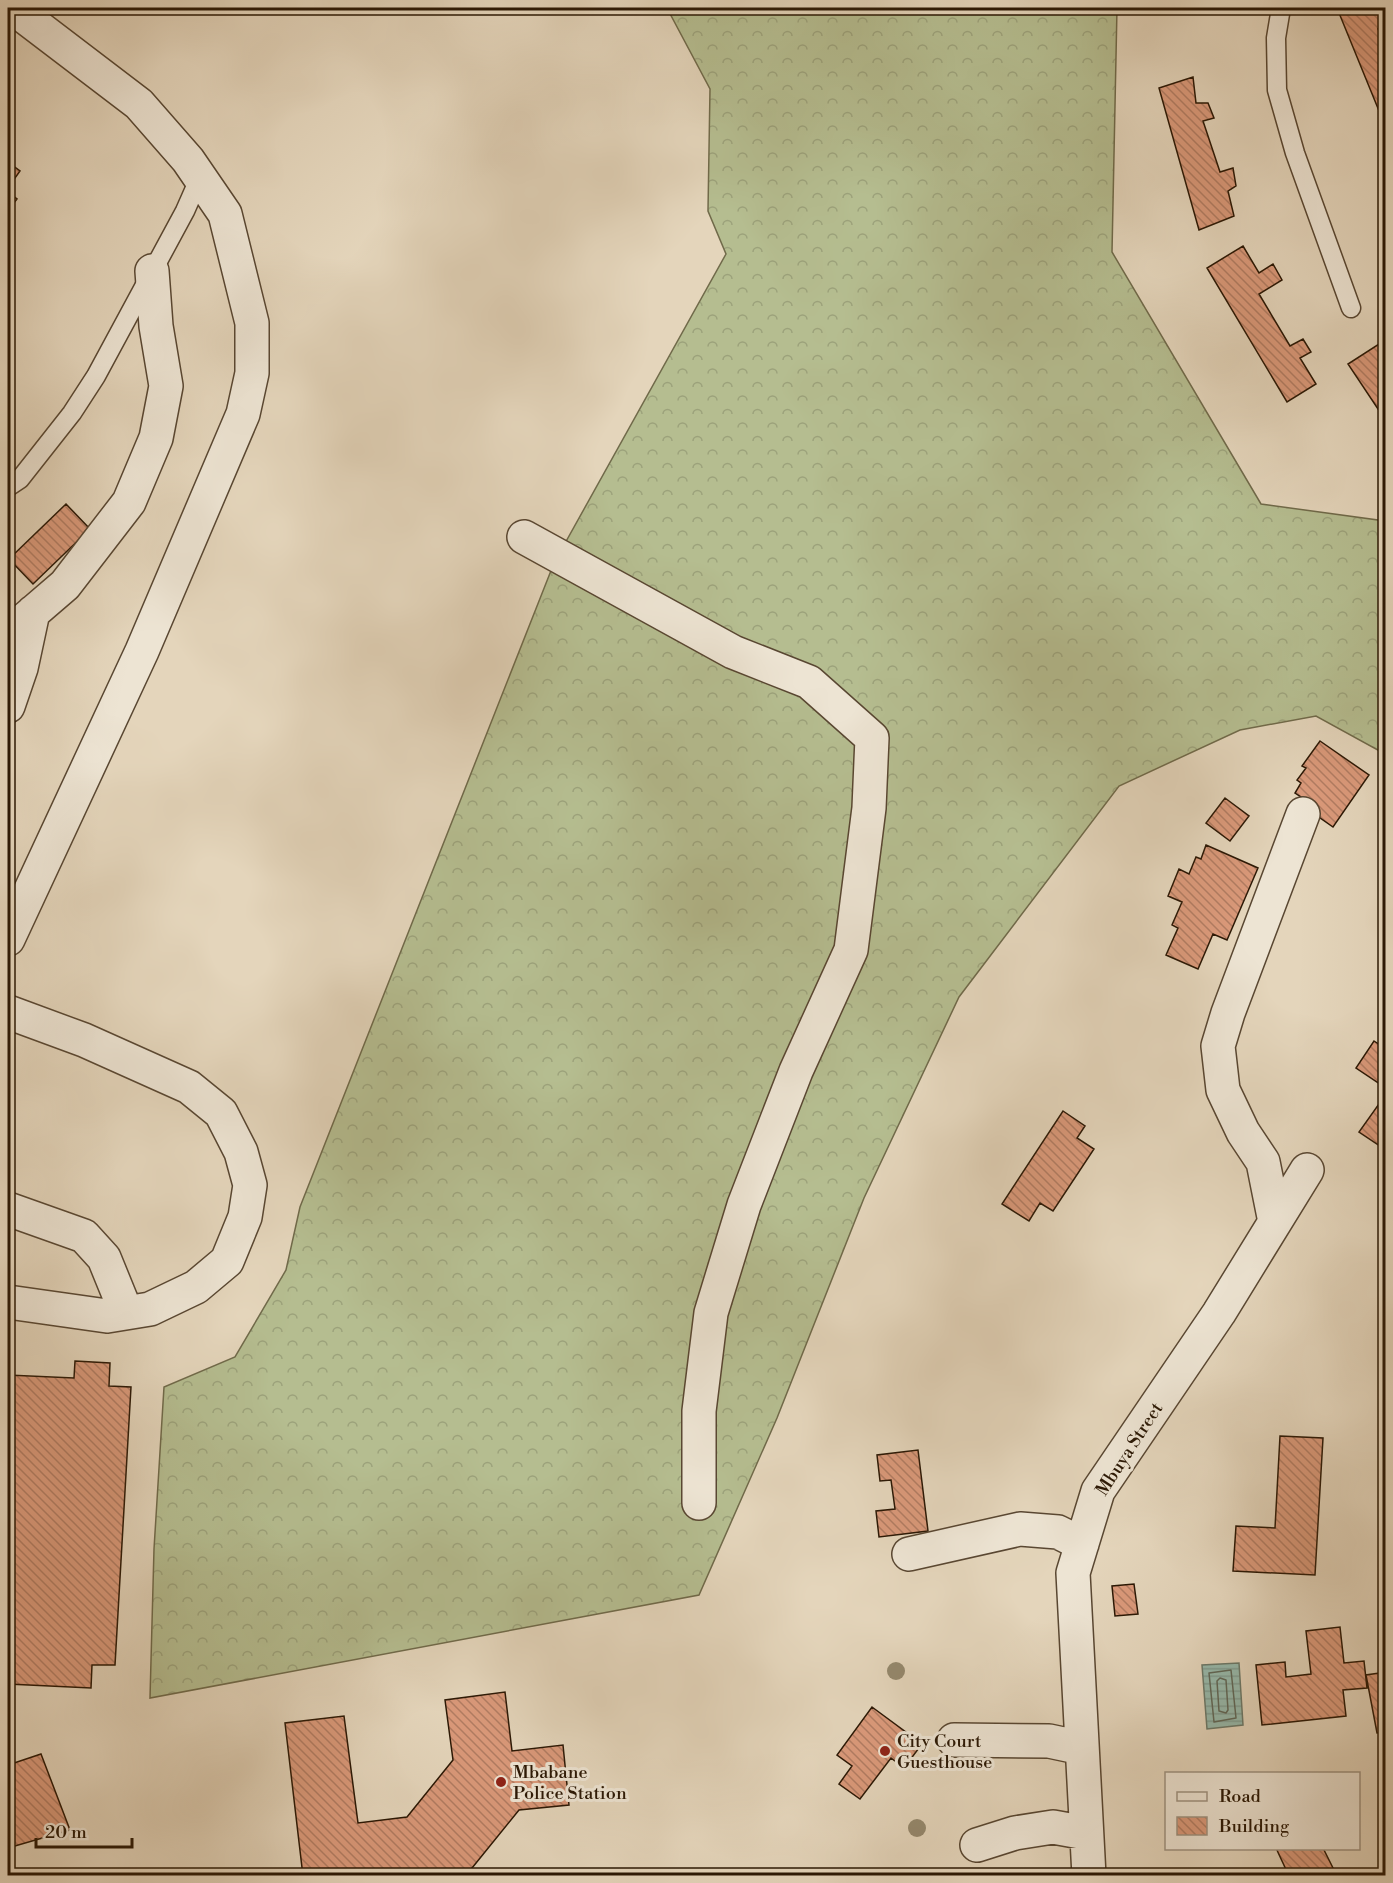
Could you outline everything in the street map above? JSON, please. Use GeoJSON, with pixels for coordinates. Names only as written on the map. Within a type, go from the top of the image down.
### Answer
{"type":"FeatureCollection","features":[{"type":"Feature","properties":{"kind":"street"},"geometry":{"type":"LineString","coordinates":[[8,939],[142,651],[243,414],[252,373],[252,323],[225,214],[200,177],[140,104],[14,8]]}},
{"type":"Feature","properties":{"kind":"street"},"geometry":{"type":"LineString","coordinates":[[8,634],[65,585],[129,502],[156,438],[166,386],[156,326],[152,272]]}},
{"type":"Feature","properties":{"kind":"street"},"geometry":{"type":"LineString","coordinates":[[524,537],[733,652],[809,682],[872,738],[869,808],[851,950],[778,1116],[744,1205],[711,1313],[699,1411],[699,1503]]}},
{"type":"Feature","properties":{"kind":"street"},"geometry":{"type":"LineString","coordinates":[[8,706],[21,668],[33,612]]}},
{"type":"Feature","properties":{"kind":"street"},"geometry":{"type":"LineString","coordinates":[[1275,1222],[1263,1162],[1243,1132],[1223,1090],[1218,1046],[1228,1013],[1303,814]]}},
{"type":"Feature","properties":{"kind":"street"},"geometry":{"type":"LineString","coordinates":[[8,1012],[84,1040],[189,1087],[220,1113],[241,1152],[250,1185],[245,1216],[227,1261],[196,1287],[150,1309],[107,1316],[8,1302]]}},
{"type":"Feature","properties":{"kind":"street","name":"Mbuya Street"},"geometry":{"type":"LineString","coordinates":[[1089,1875],[1073,1573],[1098,1491],[1219,1313],[1306,1170]]}},
{"type":"Feature","properties":{"kind":"street"},"geometry":{"type":"LineString","coordinates":[[8,1209],[84,1236],[104,1258],[126,1312]]}},
{"type":"Feature","properties":{"kind":"street"},"geometry":{"type":"LineString","coordinates":[[909,1554],[1020,1529],[1058,1532],[1083,1544]]}},
{"type":"Feature","properties":{"kind":"street"},"geometry":{"type":"LineString","coordinates":[[954,1740],[1049,1742],[1082,1748]]}},
{"type":"Feature","properties":{"kind":"street"},"geometry":{"type":"LineString","coordinates":[[977,1845],[1015,1833],[1053,1827],[1086,1833]]}},
{"type":"Feature","properties":{"kind":"lane"},"geometry":{"type":"LineString","coordinates":[[1281,8],[1276,38],[1277,90],[1295,153],[1351,308]]}},
{"type":"Feature","properties":{"kind":"lane"},"geometry":{"type":"LineString","coordinates":[[8,488],[20,479],[72,413],[96,376],[185,212],[200,177]]}},
{"type":"Feature","properties":{"kind":"green space"},"geometry":{"type":"Polygon","coordinates":[[[667,8],[1117,8],[1112,252],[1261,504],[1385,521],[1385,754],[1316,716],[1240,730],[1119,786],[959,997],[864,1198],[777,1418],[699,1595],[150,1698],[154,1549],[164,1387],[235,1357],[286,1270],[300,1207],[554,563],[726,254],[708,211],[710,89],[667,8]]]}},
{"type":"Feature","properties":{"kind":"water"},"geometry":{"type":"Polygon","coordinates":[[[1239,1663],[1243,1725],[1207,1729],[1202,1665],[1239,1663]]]}},
{"type":"Feature","properties":{"kind":"building"},"geometry":{"type":"Polygon","coordinates":[[[1337,8],[1385,8],[1386,26],[1378,29],[1386,47],[1386,128],[1337,8]]]}},
{"type":"Feature","properties":{"kind":"building"},"geometry":{"type":"Polygon","coordinates":[[[1193,77],[1196,103],[1208,103],[1214,118],[1203,121],[1220,172],[1233,168],[1236,186],[1228,191],[1234,216],[1199,230],[1159,88],[1193,77]]]}},
{"type":"Feature","properties":{"kind":"building"},"geometry":{"type":"Polygon","coordinates":[[[8,162],[20,171],[8,188],[8,162]]]}},
{"type":"Feature","properties":{"kind":"building"},"geometry":{"type":"Polygon","coordinates":[[[8,192],[17,199],[8,211],[8,192]]]}},
{"type":"Feature","properties":{"kind":"building"},"geometry":{"type":"Polygon","coordinates":[[[1243,246],[1259,273],[1273,264],[1282,280],[1259,294],[1290,346],[1303,339],[1311,352],[1300,358],[1316,384],[1287,402],[1207,268],[1243,246]]]}},
{"type":"Feature","properties":{"kind":"building"},"geometry":{"type":"Polygon","coordinates":[[[1379,344],[1386,354],[1386,421],[1348,364],[1379,344]]]}},
{"type":"Feature","properties":{"kind":"building"},"geometry":{"type":"Polygon","coordinates":[[[66,504],[90,529],[33,584],[9,559],[66,504]]]}},
{"type":"Feature","properties":{"kind":"building"},"geometry":{"type":"Polygon","coordinates":[[[1320,741],[1369,775],[1333,827],[1306,808],[1310,803],[1295,793],[1301,783],[1297,780],[1306,768],[1302,766],[1320,741]]]}},
{"type":"Feature","properties":{"kind":"building"},"geometry":{"type":"Polygon","coordinates":[[[1225,798],[1249,816],[1230,841],[1206,823],[1225,798]]]}},
{"type":"Feature","properties":{"kind":"building"},"geometry":{"type":"Polygon","coordinates":[[[1206,845],[1258,868],[1227,940],[1213,934],[1198,969],[1166,955],[1178,928],[1172,925],[1182,902],[1168,896],[1179,869],[1189,874],[1196,857],[1201,859],[1206,845]]]}},
{"type":"Feature","properties":{"kind":"building"},"geometry":{"type":"Polygon","coordinates":[[[1374,1041],[1386,1049],[1386,1088],[1356,1068],[1374,1041]]]}},
{"type":"Feature","properties":{"kind":"building"},"geometry":{"type":"Polygon","coordinates":[[[1386,1094],[1386,1150],[1359,1132],[1386,1094]]]}},
{"type":"Feature","properties":{"kind":"building"},"geometry":{"type":"Polygon","coordinates":[[[1063,1111],[1085,1126],[1077,1138],[1094,1149],[1053,1211],[1040,1203],[1029,1221],[1002,1204],[1063,1111]]]}},
{"type":"Feature","properties":{"kind":"building"},"geometry":{"type":"Polygon","coordinates":[[[75,1361],[110,1363],[109,1386],[131,1387],[115,1665],[92,1665],[91,1688],[8,1684],[8,1375],[74,1378],[75,1361]]]}},
{"type":"Feature","properties":{"kind":"building"},"geometry":{"type":"Polygon","coordinates":[[[1280,1436],[1323,1438],[1315,1575],[1233,1571],[1236,1526],[1275,1528],[1280,1436]]]}},
{"type":"Feature","properties":{"kind":"building"},"geometry":{"type":"Polygon","coordinates":[[[918,1450],[928,1531],[879,1537],[876,1511],[895,1509],[891,1480],[880,1481],[877,1455],[918,1450]]]}},
{"type":"Feature","properties":{"kind":"building"},"geometry":{"type":"Polygon","coordinates":[[[1134,1584],[1138,1614],[1115,1616],[1112,1586],[1134,1584]]]}},
{"type":"Feature","properties":{"kind":"building"},"geometry":{"type":"Polygon","coordinates":[[[1340,1627],[1344,1663],[1364,1661],[1367,1688],[1343,1690],[1346,1716],[1262,1725],[1256,1665],[1285,1662],[1286,1677],[1311,1674],[1306,1631],[1340,1627]]]}},
{"type":"Feature","properties":{"kind":"building"},"geometry":{"type":"Polygon","coordinates":[[[1386,1672],[1386,1732],[1377,1733],[1366,1675],[1386,1672]]]}},
{"type":"Feature","properties":{"kind":"building","name":"Mbabane Police Station"},"geometry":{"type":"Polygon","coordinates":[[[505,1692],[512,1751],[563,1745],[569,1805],[519,1810],[472,1868],[473,1876],[303,1876],[285,1723],[344,1716],[358,1823],[407,1817],[453,1760],[445,1700],[505,1692]]]}},
{"type":"Feature","properties":{"kind":"building"},"geometry":{"type":"Polygon","coordinates":[[[872,1707],[922,1744],[904,1768],[891,1758],[860,1799],[839,1784],[852,1766],[837,1755],[872,1707]]]}},
{"type":"Feature","properties":{"kind":"building"},"geometry":{"type":"Polygon","coordinates":[[[41,1754],[70,1830],[8,1848],[8,1765],[41,1754]]]}},
{"type":"Feature","properties":{"kind":"building"},"geometry":{"type":"Polygon","coordinates":[[[1277,1850],[1324,1850],[1337,1876],[1289,1876],[1277,1850]]]}},
{"type":"Feature","properties":{"kind":"place","name":"City Court Guesthouse"},"geometry":{"type":"Point","coordinates":[885,1751]}},
{"type":"Feature","properties":{"kind":"place","name":"Mbabane Police Station"},"geometry":{"type":"Point","coordinates":[501,1782]}}]}
